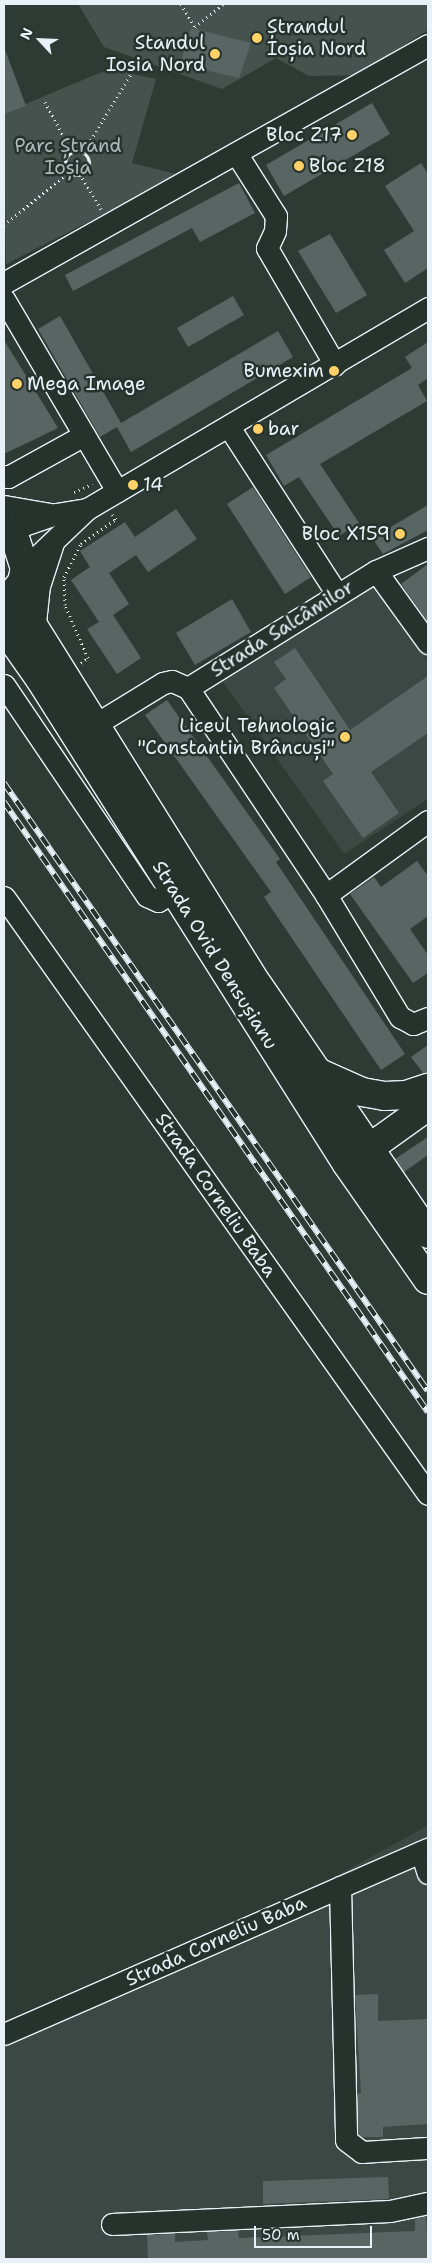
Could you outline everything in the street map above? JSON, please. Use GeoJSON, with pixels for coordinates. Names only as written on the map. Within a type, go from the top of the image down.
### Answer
{"type":"FeatureCollection","features":[{"type":"Feature","properties":{"kind":"main road"},"geometry":{"type":"LineString","coordinates":[[5,522],[20,548],[25,568],[22,582],[9,599]]}},
{"type":"Feature","properties":{"kind":"main road","name":"Strada Ovid Densușianu"},"geometry":{"type":"LineString","coordinates":[[9,599],[35,623],[66,674],[84,728],[122,809],[347,1164],[428,1280]]}},
{"type":"Feature","properties":{"kind":"main road","name":"Strada Ovid Densușianu"},"geometry":{"type":"LineString","coordinates":[[4,628],[40,679],[84,728],[368,1149],[428,1234]]}},
{"type":"Feature","properties":{"kind":"main road"},"geometry":{"type":"LineString","coordinates":[[4,656],[40,679]]}},
{"type":"Feature","properties":{"kind":"main road"},"geometry":{"type":"LineString","coordinates":[[315,1071],[362,1092],[385,1096],[406,1095],[428,1088]]}},
{"type":"Feature","properties":{"kind":"main road"},"geometry":{"type":"LineString","coordinates":[[347,1164],[428,1106]]}},
{"type":"Feature","properties":{"kind":"street"},"geometry":{"type":"LineString","coordinates":[[4,283],[428,45]]}},
{"type":"Feature","properties":{"kind":"street"},"geometry":{"type":"LineString","coordinates":[[236,153],[276,216],[275,231],[267,248],[335,365]]}},
{"type":"Feature","properties":{"kind":"street"},"geometry":{"type":"LineString","coordinates":[[4,300],[84,435],[102,500]]}},
{"type":"Feature","properties":{"kind":"street"},"geometry":{"type":"LineString","coordinates":[[25,568],[56,536],[102,500],[335,365],[428,308]]}},
{"type":"Feature","properties":{"kind":"street"},"geometry":{"type":"LineString","coordinates":[[229,427],[336,594]]}},
{"type":"Feature","properties":{"kind":"street"},"geometry":{"type":"LineString","coordinates":[[4,476],[8,477],[84,435]]}},
{"type":"Feature","properties":{"kind":"street"},"geometry":{"type":"LineString","coordinates":[[5,522],[56,514],[102,500]]}},
{"type":"Feature","properties":{"kind":"street"},"geometry":{"type":"LineString","coordinates":[[35,623],[39,586],[56,536]]}},
{"type":"Feature","properties":{"kind":"street","name":"Strada Salcâmilor"},"geometry":{"type":"LineString","coordinates":[[188,688],[336,594],[376,571],[428,548]]}},
{"type":"Feature","properties":{"kind":"street"},"geometry":{"type":"LineString","coordinates":[[376,571],[428,643]]}},
{"type":"Feature","properties":{"kind":"street"},"geometry":{"type":"LineString","coordinates":[[47,748],[163,682],[172,682],[188,688],[326,895],[400,1017],[413,1024],[428,1018]]}},
{"type":"Feature","properties":{"kind":"street"},"geometry":{"type":"LineString","coordinates":[[4,685],[150,899],[161,900],[174,891]]}},
{"type":"Feature","properties":{"kind":"street"},"geometry":{"type":"LineString","coordinates":[[100,825],[122,809]]}},
{"type":"Feature","properties":{"kind":"street"},"geometry":{"type":"LineString","coordinates":[[326,895],[428,821]]}},
{"type":"Feature","properties":{"kind":"street","name":"Strada Corneliu Baba"},"geometry":{"type":"LineString","coordinates":[[4,897],[428,1494]]}},
{"type":"Feature","properties":{"kind":"street"},"geometry":{"type":"LineString","coordinates":[[425,1850],[428,1873]]}},
{"type":"Feature","properties":{"kind":"street","name":"Strada Corneliu Baba"},"geometry":{"type":"LineString","coordinates":[[4,2034],[425,1850]]}},
{"type":"Feature","properties":{"kind":"street"},"geometry":{"type":"LineString","coordinates":[[340,1887],[346,2140],[362,2152],[428,2148]]}},
{"type":"Feature","properties":{"kind":"street"},"geometry":{"type":"LineString","coordinates":[[112,2224],[390,2211],[428,2203]]}},
{"type":"Feature","properties":{"kind":"path"},"geometry":{"type":"LineString","coordinates":[[181,4],[195,27],[223,4]]}},
{"type":"Feature","properties":{"kind":"path"},"geometry":{"type":"LineString","coordinates":[[83,153],[136,66]]}},
{"type":"Feature","properties":{"kind":"path"},"geometry":{"type":"LineString","coordinates":[[45,102],[72,152]]}},
{"type":"Feature","properties":{"kind":"path"},"geometry":{"type":"LineString","coordinates":[[72,152],[83,153]]}},
{"type":"Feature","properties":{"kind":"path"},"geometry":{"type":"LineString","coordinates":[[69,172],[65,161],[72,152]]}},
{"type":"Feature","properties":{"kind":"path"},"geometry":{"type":"LineString","coordinates":[[80,174],[88,166],[83,153]]}},
{"type":"Feature","properties":{"kind":"path"},"geometry":{"type":"LineString","coordinates":[[4,225],[69,172],[80,174],[109,223]]}},
{"type":"Feature","properties":{"kind":"path"},"geometry":{"type":"LineString","coordinates":[[66,674],[88,658],[65,605],[64,577],[81,544],[116,519],[91,482],[68,495]]}},
{"type":"Feature","properties":{"kind":"shaded area","name":"Liceul Tehnologic \"Constantin Brâncuși\""},"geometry":{"type":"Polygon","coordinates":[[[372,577],[428,661],[428,799],[344,854],[219,676],[372,577]]]}},
{"type":"Feature","properties":{"kind":"shaded area"},"geometry":{"type":"Polygon","coordinates":[[[427,1826],[428,2259],[4,2259],[4,2040],[271,1912],[427,1826]]]}},
{"type":"Feature","properties":{"kind":"green space","name":"Ștrandul Ioșia Nord"},"geometry":{"type":"Polygon","coordinates":[[[78,4],[428,4],[428,30],[356,75],[309,76],[276,58],[222,89],[104,47],[78,4]]]}},
{"type":"Feature","properties":{"kind":"green space","name":"Parc Ștrand Ioșia"},"geometry":{"type":"Polygon","coordinates":[[[109,69],[156,79],[132,163],[180,175],[6,264],[4,113],[109,69]]]}},
{"type":"Feature","properties":{"kind":"building","name":"Standul Iosia Nord"},"geometry":{"type":"Polygon","coordinates":[[[191,28],[251,43],[239,78],[180,64],[191,28]]]}},
{"type":"Feature","properties":{"kind":"building"},"geometry":{"type":"Polygon","coordinates":[[[4,47],[26,106],[4,114],[4,47]]]}},
{"type":"Feature","properties":{"kind":"building"},"geometry":{"type":"Polygon","coordinates":[[[372,103],[390,134],[284,196],[266,165],[372,103]]]}},
{"type":"Feature","properties":{"kind":"building"},"geometry":{"type":"Polygon","coordinates":[[[421,163],[428,174],[428,268],[405,283],[384,250],[414,231],[385,186],[421,163]]]}},
{"type":"Feature","properties":{"kind":"building"},"geometry":{"type":"Polygon","coordinates":[[[239,183],[255,213],[200,242],[192,228],[73,291],[65,275],[239,183]]]}},
{"type":"Feature","properties":{"kind":"building"},"geometry":{"type":"Polygon","coordinates":[[[330,234],[367,295],[336,313],[298,251],[330,234]]]}},
{"type":"Feature","properties":{"kind":"building"},"geometry":{"type":"Polygon","coordinates":[[[233,296],[244,315],[188,347],[177,328],[233,296]]]}},
{"type":"Feature","properties":{"kind":"building"},"geometry":{"type":"Polygon","coordinates":[[[60,316],[121,423],[278,331],[293,357],[131,452],[117,427],[100,437],[38,329],[60,316]]]}},
{"type":"Feature","properties":{"kind":"building","name":"Mega Image"},"geometry":{"type":"Polygon","coordinates":[[[4,340],[58,428],[4,454],[4,340]]]}},
{"type":"Feature","properties":{"kind":"building"},"geometry":{"type":"Polygon","coordinates":[[[428,342],[428,378],[418,385],[427,401],[320,464],[359,523],[339,536],[299,477],[284,486],[266,455],[412,368],[405,357],[428,342]]]}},
{"type":"Feature","properties":{"kind":"building"},"geometry":{"type":"Polygon","coordinates":[[[253,487],[311,577],[285,594],[227,504],[253,487]]]}},
{"type":"Feature","properties":{"kind":"building","name":"Bloc X159"},"geometry":{"type":"Polygon","coordinates":[[[428,505],[428,530],[383,554],[372,538],[428,505]]]}},
{"type":"Feature","properties":{"kind":"building"},"geometry":{"type":"Polygon","coordinates":[[[176,509],[197,539],[148,572],[136,555],[109,573],[129,604],[113,615],[141,658],[117,674],[87,629],[99,622],[71,580],[90,567],[80,551],[125,522],[135,537],[176,509]]]}},
{"type":"Feature","properties":{"kind":"building"},"geometry":{"type":"Polygon","coordinates":[[[428,564],[428,622],[401,584],[428,564]]]}},
{"type":"Feature","properties":{"kind":"building"},"geometry":{"type":"Polygon","coordinates":[[[232,599],[251,632],[195,665],[176,633],[232,599]]]}},
{"type":"Feature","properties":{"kind":"building"},"geometry":{"type":"Polygon","coordinates":[[[295,648],[350,730],[428,676],[428,733],[371,772],[399,813],[363,838],[323,781],[333,774],[274,688],[286,679],[274,662],[295,648]]]}},
{"type":"Feature","properties":{"kind":"building"},"geometry":{"type":"Polygon","coordinates":[[[167,700],[280,859],[276,862],[405,1054],[381,1070],[264,897],[271,892],[145,715],[167,700]]]}},
{"type":"Feature","properties":{"kind":"building"},"geometry":{"type":"Polygon","coordinates":[[[417,861],[428,876],[428,916],[410,929],[428,955],[428,973],[413,983],[350,894],[374,877],[381,887],[417,861]]]}},
{"type":"Feature","properties":{"kind":"building"},"geometry":{"type":"Polygon","coordinates":[[[428,1045],[428,1073],[423,1073],[411,1057],[428,1045]]]}},
{"type":"Feature","properties":{"kind":"building"},"geometry":{"type":"Polygon","coordinates":[[[428,1137],[428,1155],[404,1172],[395,1159],[428,1137]]]}},
{"type":"Feature","properties":{"kind":"building"},"geometry":{"type":"Polygon","coordinates":[[[378,1994],[378,2021],[428,2019],[428,2124],[383,2127],[383,2137],[363,2137],[358,2134],[357,2094],[361,2093],[355,1995],[378,1994]]]}},
{"type":"Feature","properties":{"kind":"building"},"geometry":{"type":"Polygon","coordinates":[[[388,2177],[389,2199],[263,2204],[263,2181],[388,2177]]]}},
{"type":"Feature","properties":{"kind":"building"},"geometry":{"type":"Polygon","coordinates":[[[426,2216],[428,2259],[148,2259],[147,2235],[175,2234],[175,2242],[208,2240],[207,2232],[238,2231],[239,2238],[415,2231],[415,2219],[426,2216]]]}},
{"type":"Feature","properties":{"kind":"railway"},"geometry":{"type":"LineString","coordinates":[[4,783],[428,1391]]}},
{"type":"Feature","properties":{"kind":"railway"},"geometry":{"type":"LineString","coordinates":[[4,802],[428,1412]]}},
{"type":"Feature","properties":{"kind":"place","name":"Ștrandul Ioșia Nord"},"geometry":{"type":"Point","coordinates":[257,38]}},
{"type":"Feature","properties":{"kind":"place","name":"Standul Iosia Nord"},"geometry":{"type":"Point","coordinates":[215,54]}},
{"type":"Feature","properties":{"kind":"place","name":"Bloc Z17"},"geometry":{"type":"Point","coordinates":[352,135]}},
{"type":"Feature","properties":{"kind":"place","name":"Bloc Z18"},"geometry":{"type":"Point","coordinates":[299,166]}},
{"type":"Feature","properties":{"kind":"place","name":"Bumexim"},"geometry":{"type":"Point","coordinates":[334,371]}},
{"type":"Feature","properties":{"kind":"place","name":"Mega Image"},"geometry":{"type":"Point","coordinates":[17,384]}},
{"type":"Feature","properties":{"kind":"place","name":"bar"},"geometry":{"type":"Point","coordinates":[258,429]}},
{"type":"Feature","properties":{"kind":"place","name":"14"},"geometry":{"type":"Point","coordinates":[133,485]}},
{"type":"Feature","properties":{"kind":"place","name":"Bloc X159"},"geometry":{"type":"Point","coordinates":[400,534]}},
{"type":"Feature","properties":{"kind":"place","name":"Liceul Tehnologic \"Constantin Brâncuși\""},"geometry":{"type":"Point","coordinates":[345,737]}}]}
